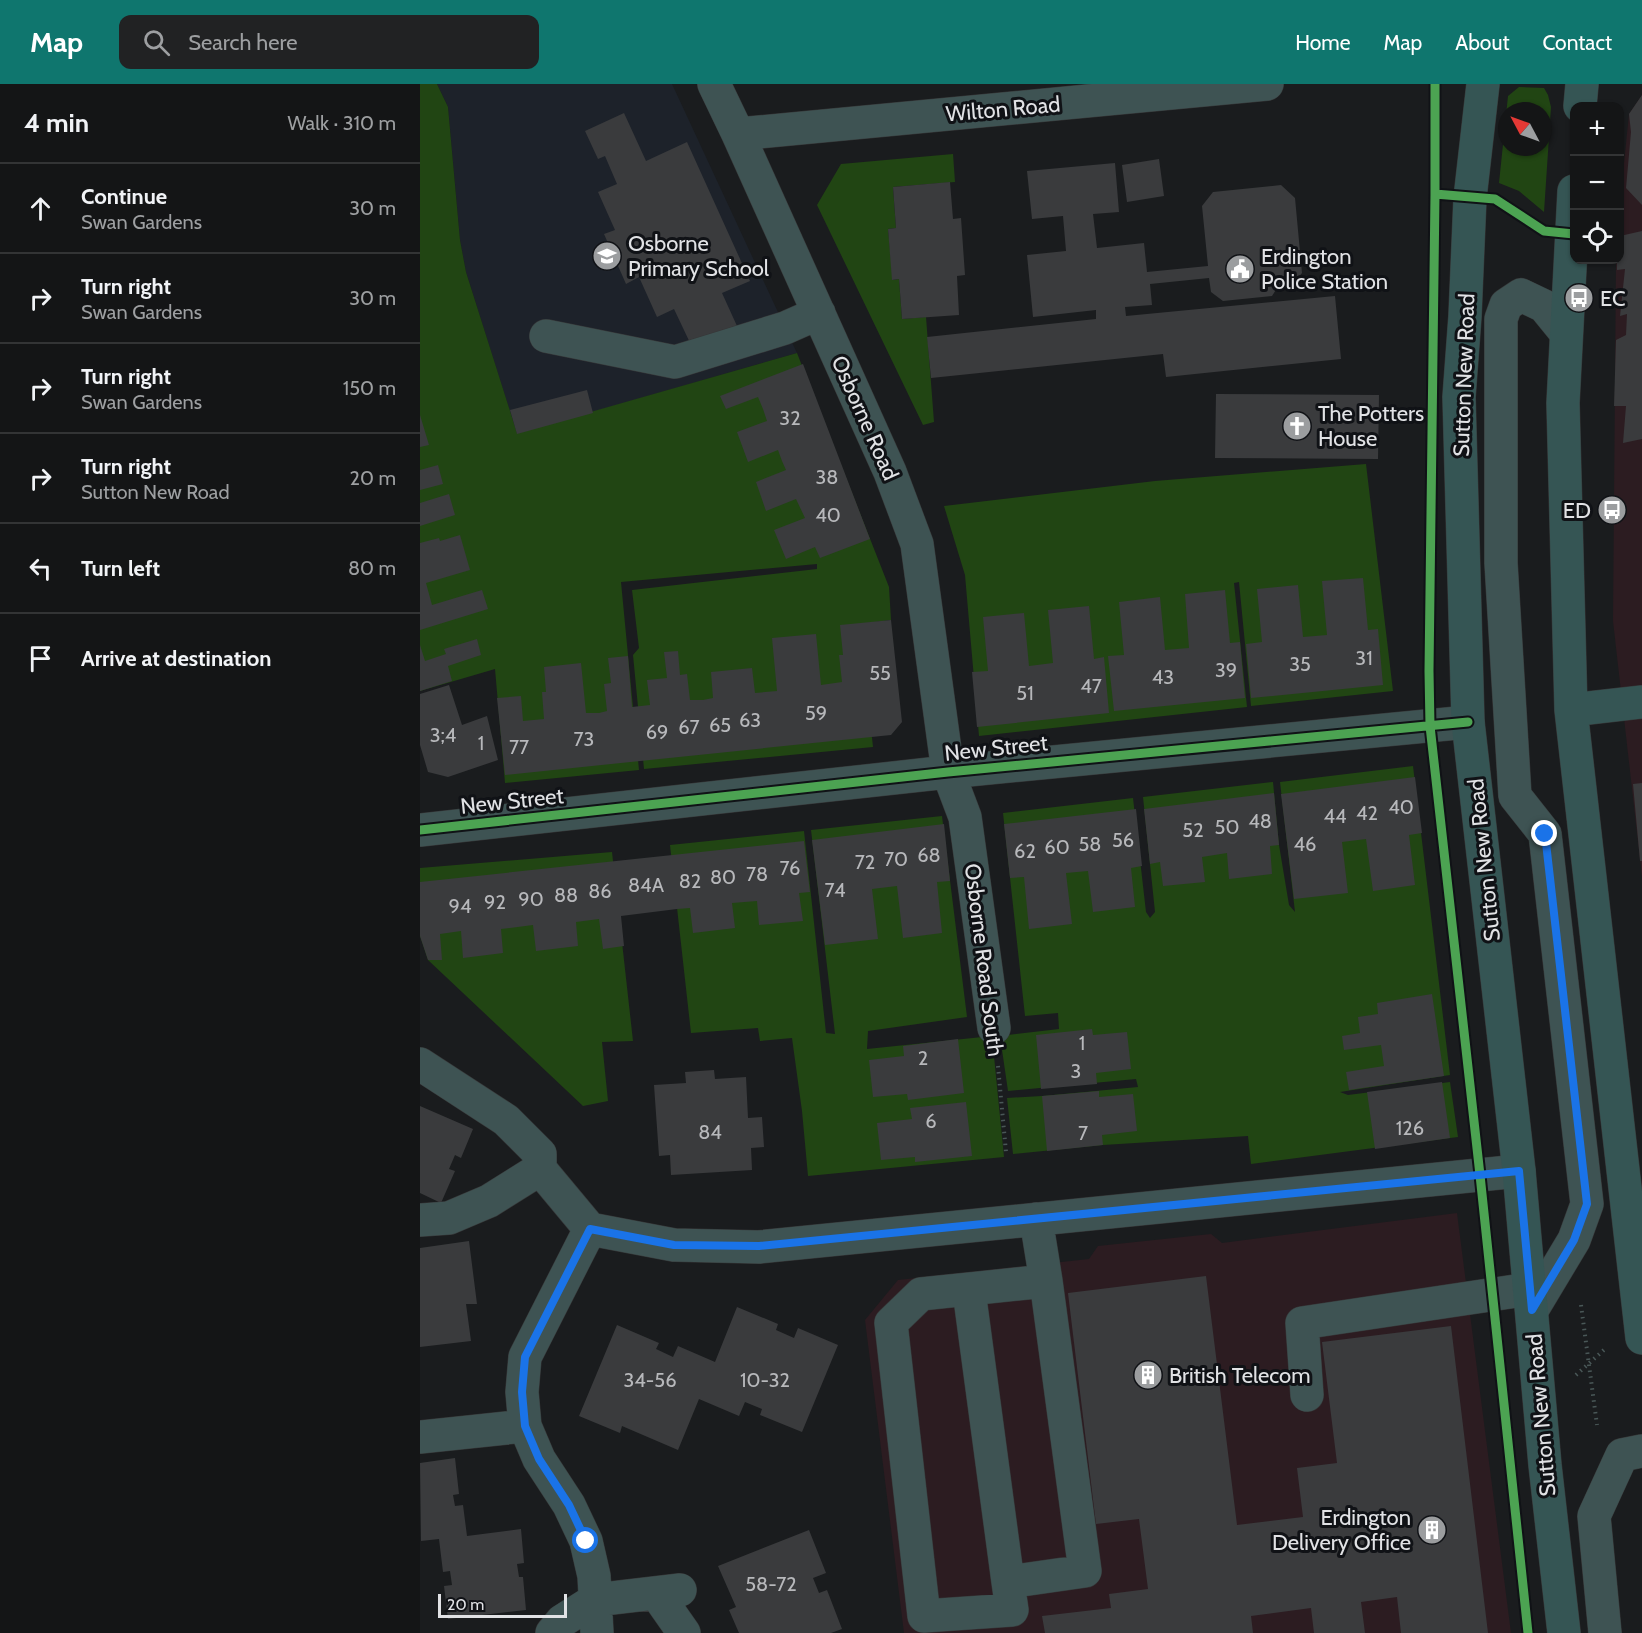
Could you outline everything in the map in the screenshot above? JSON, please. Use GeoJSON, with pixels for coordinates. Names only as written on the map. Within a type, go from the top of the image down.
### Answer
{"type":"FeatureCollection","features":[{"type":"Feature","properties":{"kind":"main road","name":"Sutton New Road"},"geometry":{"type":"LineString","coordinates":[[1483,84],[1470,198],[1459,398],[1468,722],[1519,1171],[1564,1633]]}},
{"type":"Feature","properties":{"kind":"main road"},"geometry":{"type":"LineString","coordinates":[[1580,102],[1582,84]]}},
{"type":"Feature","properties":{"kind":"main road"},"geometry":{"type":"LineString","coordinates":[[1574,210],[1563,403],[1571,710],[1642,1337]]}},
{"type":"Feature","properties":{"kind":"main road"},"geometry":{"type":"LineString","coordinates":[[1571,710],[1642,702]]}},
{"type":"Feature","properties":{"kind":"street","name":"Osborne Road"},"geometry":{"type":"LineString","coordinates":[[714,84],[890,472],[917,544],[948,772]]}},
{"type":"Feature","properties":{"kind":"street","name":"Wilton Road"},"geometry":{"type":"LineString","coordinates":[[738,134],[1267,84]]}},
{"type":"Feature","properties":{"kind":"street"},"geometry":{"type":"LineString","coordinates":[[1307,1395],[1302,1323],[1530,1300],[1574,1240],[1587,1204],[1545,834],[1515,796],[1501,563],[1501,319],[1506,304],[1521,295],[1544,306],[1566,333]]}},
{"type":"Feature","properties":{"kind":"street"},"geometry":{"type":"LineString","coordinates":[[546,336],[675,362],[785,328],[819,313]]}},
{"type":"Feature","properties":{"kind":"street","name":"New Street"},"geometry":{"type":"LineString","coordinates":[[420,830],[948,772],[1468,722]]}},
{"type":"Feature","properties":{"kind":"street","name":"Osborne Road South"},"geometry":{"type":"LineString","coordinates":[[948,772],[965,817],[994,1028]]}},
{"type":"Feature","properties":{"kind":"street"},"geometry":{"type":"LineString","coordinates":[[420,1064],[506,1120],[540,1154],[540,1169],[590,1229],[674,1245],[759,1246],[1519,1171]]}},
{"type":"Feature","properties":{"kind":"street"},"geometry":{"type":"LineString","coordinates":[[420,1220],[449,1218],[489,1201],[540,1169]]}},
{"type":"Feature","properties":{"kind":"street"},"geometry":{"type":"LineString","coordinates":[[1008,1582],[1085,1571],[1036,1219]]}},
{"type":"Feature","properties":{"kind":"street"},"geometry":{"type":"LineString","coordinates":[[590,1229],[525,1357],[522,1392],[525,1426],[539,1459],[569,1505],[586,1541],[594,1576],[597,1633]]}},
{"type":"Feature","properties":{"kind":"street"},"geometry":{"type":"LineString","coordinates":[[969,1291],[1012,1610],[924,1616],[891,1323],[921,1294],[969,1291],[1046,1281]]}},
{"type":"Feature","properties":{"kind":"street"},"geometry":{"type":"LineString","coordinates":[[420,1437],[525,1426]]}},
{"type":"Feature","properties":{"kind":"street"},"geometry":{"type":"LineString","coordinates":[[1605,1633],[1594,1516],[1622,1455],[1642,1451]]}},
{"type":"Feature","properties":{"kind":"street"},"geometry":{"type":"LineString","coordinates":[[552,1633],[562,1621],[595,1600],[668,1591],[684,1633]]}},
{"type":"Feature","properties":{"kind":"path"},"geometry":{"type":"LineString","coordinates":[[1574,1240],[1588,1365],[1606,1488]]}},
{"type":"Feature","properties":{"kind":"path"},"geometry":{"type":"LineString","coordinates":[[1538,1384],[1567,1381],[1608,1346],[1642,1337]]}},
{"type":"Feature","properties":{"kind":"shaded area","name":"Osborne Primary School"},"geometry":{"type":"Polygon","coordinates":[[[437,84],[672,84],[797,353],[517,434],[466,272],[460,240],[448,107],[437,84]]]}},
{"type":"Feature","properties":{"kind":"shaded area"},"geometry":{"type":"Polygon","coordinates":[[[1642,95],[1642,877],[1613,621],[1616,264],[1624,264],[1624,163],[1629,114],[1642,95]]]}},
{"type":"Feature","properties":{"kind":"shaded area"},"geometry":{"type":"Polygon","coordinates":[[[1457,1213],[1511,1633],[904,1633],[865,1320],[898,1280],[1089,1259],[1098,1246],[1211,1234],[1222,1243],[1457,1213]]]}},
{"type":"Feature","properties":{"kind":"green space"},"geometry":{"type":"Polygon","coordinates":[[[420,84],[437,84],[448,107],[460,240],[466,272],[517,433],[797,353],[889,587],[891,620],[860,624],[873,747],[644,769],[633,655],[639,648],[632,590],[817,569],[817,564],[621,582],[639,770],[505,783],[495,669],[420,691],[420,84]]]}},
{"type":"Feature","properties":{"kind":"green space"},"geometry":{"type":"Polygon","coordinates":[[[1519,87],[1544,88],[1550,102],[1507,102],[1508,96],[1519,87]]]}},
{"type":"Feature","properties":{"kind":"green space"},"geometry":{"type":"Polygon","coordinates":[[[953,154],[955,182],[893,187],[896,228],[888,229],[893,280],[899,279],[902,319],[926,317],[934,422],[923,425],[817,205],[841,164],[953,154]]]}},
{"type":"Feature","properties":{"kind":"green space"},"geometry":{"type":"Polygon","coordinates":[[[1502,156],[1548,156],[1544,212],[1519,191],[1499,183],[1502,156]]]}},
{"type":"Feature","properties":{"kind":"green space"},"geometry":{"type":"Polygon","coordinates":[[[1366,464],[1393,691],[1251,706],[1239,582],[1234,583],[1247,707],[979,736],[965,575],[944,506],[1155,481],[1366,464]]]}},
{"type":"Feature","properties":{"kind":"green space"},"geometry":{"type":"Polygon","coordinates":[[[1413,766],[1450,1075],[1340,1092],[1348,1095],[1450,1082],[1458,1137],[1251,1164],[1248,1136],[1103,1145],[1013,1154],[1007,1098],[1138,1087],[1136,1079],[1008,1091],[1000,1036],[1059,1029],[1058,1013],[1025,1016],[1003,813],[1133,798],[1146,912],[1150,918],[1155,912],[1143,797],[1273,782],[1279,845],[1289,905],[1295,912],[1280,782],[1413,766]]]}},
{"type":"Feature","properties":{"kind":"green space"},"geometry":{"type":"Polygon","coordinates":[[[942,816],[967,1017],[868,1031],[867,1049],[992,1036],[1004,1157],[808,1176],[792,1038],[760,1041],[758,1028],[691,1033],[670,845],[804,831],[826,1033],[835,1034],[811,830],[942,816]]]}},
{"type":"Feature","properties":{"kind":"green space"},"geometry":{"type":"Polygon","coordinates":[[[612,852],[633,1041],[602,1042],[608,1101],[583,1106],[428,960],[420,936],[420,868],[612,852]]]}},
{"type":"Feature","properties":{"kind":"building"},"geometry":{"type":"Polygon","coordinates":[[[1642,95],[1642,205],[1626,188],[1631,132],[1629,114],[1642,95]]]}},
{"type":"Feature","properties":{"kind":"building"},"geometry":{"type":"Polygon","coordinates":[[[624,113],[646,161],[687,142],[750,281],[722,293],[737,326],[692,347],[674,309],[657,317],[639,277],[626,284],[604,234],[615,230],[598,192],[617,184],[605,156],[598,159],[585,131],[624,113]]]}},
{"type":"Feature","properties":{"kind":"building"},"geometry":{"type":"Polygon","coordinates":[[[1159,159],[1164,196],[1127,202],[1122,165],[1159,159]]]}},
{"type":"Feature","properties":{"kind":"building","name":"Erdington Police Station"},"geometry":{"type":"Polygon","coordinates":[[[1115,163],[1119,212],[1093,214],[1097,248],[1144,243],[1147,272],[1208,266],[1202,206],[1213,192],[1281,185],[1295,198],[1302,273],[1293,284],[1279,285],[1272,296],[1223,301],[1211,292],[1209,278],[1150,284],[1152,305],[1125,307],[1126,316],[1335,296],[1341,359],[1166,377],[1163,354],[931,378],[927,337],[1096,319],[1096,310],[1033,317],[1027,255],[1066,251],[1063,216],[1032,219],[1027,171],[1115,163]]]}},
{"type":"Feature","properties":{"kind":"building"},"geometry":{"type":"Polygon","coordinates":[[[950,182],[953,219],[961,218],[965,275],[957,276],[959,315],[902,319],[899,279],[892,280],[888,229],[896,228],[893,187],[950,182]]]}},
{"type":"Feature","properties":{"kind":"building"},"geometry":{"type":"Polygon","coordinates":[[[1642,231],[1642,439],[1623,443],[1626,406],[1614,406],[1616,340],[1626,335],[1627,314],[1620,316],[1625,269],[1617,270],[1617,264],[1624,264],[1624,235],[1642,231]]]}},
{"type":"Feature","properties":{"kind":"building"},"geometry":{"type":"Polygon","coordinates":[[[803,364],[870,539],[820,558],[815,547],[786,559],[774,530],[805,518],[796,499],[766,511],[756,482],[786,470],[778,450],[748,462],[737,432],[767,421],[763,409],[758,397],[726,409],[720,396],[803,364]]]}},
{"type":"Feature","properties":{"kind":"building"},"geometry":{"type":"Polygon","coordinates":[[[587,390],[593,413],[517,434],[510,410],[587,390]]]}},
{"type":"Feature","properties":{"kind":"building","name":"The Potters House"},"geometry":{"type":"Polygon","coordinates":[[[1216,394],[1379,395],[1378,459],[1215,458],[1216,394]]]}},
{"type":"Feature","properties":{"kind":"building"},"geometry":{"type":"Polygon","coordinates":[[[420,415],[429,445],[420,447],[420,415]]]}},
{"type":"Feature","properties":{"kind":"building"},"geometry":{"type":"Polygon","coordinates":[[[438,465],[443,484],[420,490],[420,470],[438,465]]]}},
{"type":"Feature","properties":{"kind":"building"},"geometry":{"type":"Polygon","coordinates":[[[449,494],[455,515],[420,526],[420,503],[449,494]]]}},
{"type":"Feature","properties":{"kind":"building"},"geometry":{"type":"Polygon","coordinates":[[[460,535],[470,570],[426,583],[432,605],[482,590],[488,609],[420,630],[420,543],[439,538],[440,541],[460,535]]]}},
{"type":"Feature","properties":{"kind":"building"},"geometry":{"type":"Polygon","coordinates":[[[1363,578],[1368,630],[1378,629],[1383,685],[1251,698],[1246,644],[1262,642],[1257,589],[1298,585],[1303,637],[1327,635],[1322,581],[1363,578]]]}},
{"type":"Feature","properties":{"kind":"building"},"geometry":{"type":"Polygon","coordinates":[[[1225,590],[1230,643],[1240,642],[1245,698],[1114,711],[1108,656],[1124,655],[1119,602],[1160,597],[1165,650],[1189,648],[1185,594],[1225,590]]]}},
{"type":"Feature","properties":{"kind":"building"},"geometry":{"type":"Polygon","coordinates":[[[1089,606],[1094,659],[1104,657],[1109,713],[977,727],[972,672],[988,671],[983,617],[1024,613],[1029,666],[1053,663],[1048,610],[1089,606]]]}},
{"type":"Feature","properties":{"kind":"building"},"geometry":{"type":"Polygon","coordinates":[[[891,620],[902,722],[891,735],[505,775],[497,698],[521,696],[523,721],[544,719],[542,692],[546,692],[544,667],[581,663],[586,713],[607,711],[604,684],[611,683],[608,658],[628,656],[632,707],[650,705],[647,680],[667,678],[664,652],[678,651],[680,675],[687,674],[690,700],[713,698],[711,672],[752,668],[755,693],[777,691],[772,638],[816,634],[821,685],[842,682],[839,655],[843,655],[840,625],[891,620]]]}},
{"type":"Feature","properties":{"kind":"building"},"geometry":{"type":"Polygon","coordinates":[[[477,639],[481,655],[448,666],[452,681],[420,691],[420,645],[425,661],[446,654],[444,649],[477,639]]]}},
{"type":"Feature","properties":{"kind":"building"},"geometry":{"type":"Polygon","coordinates":[[[449,685],[462,725],[487,716],[498,760],[448,777],[428,772],[420,745],[420,694],[449,685]]]}},
{"type":"Feature","properties":{"kind":"building"},"geometry":{"type":"Polygon","coordinates":[[[1415,777],[1422,833],[1409,835],[1415,885],[1373,891],[1366,839],[1342,842],[1348,893],[1294,899],[1281,794],[1415,777]]]}},
{"type":"Feature","properties":{"kind":"building"},"geometry":{"type":"Polygon","coordinates":[[[1642,783],[1642,861],[1640,861],[1633,784],[1642,783]]]}},
{"type":"Feature","properties":{"kind":"building"},"geometry":{"type":"Polygon","coordinates":[[[1274,793],[1279,845],[1270,846],[1272,874],[1229,879],[1227,853],[1202,857],[1205,882],[1163,886],[1160,862],[1150,864],[1144,809],[1274,793]]]}},
{"type":"Feature","properties":{"kind":"building"},"geometry":{"type":"Polygon","coordinates":[[[1136,809],[1142,866],[1131,868],[1135,907],[1093,912],[1088,871],[1066,873],[1072,924],[1029,929],[1024,877],[1010,878],[1004,824],[1136,809]]]}},
{"type":"Feature","properties":{"kind":"building"},"geometry":{"type":"Polygon","coordinates":[[[944,824],[950,881],[937,882],[942,933],[903,938],[897,886],[872,889],[878,939],[825,945],[812,840],[944,824]]]}},
{"type":"Feature","properties":{"kind":"building"},"geometry":{"type":"Polygon","coordinates":[[[804,841],[810,892],[799,893],[803,921],[759,925],[757,901],[732,903],[735,928],[693,933],[690,908],[677,909],[621,916],[624,946],[603,949],[599,919],[576,922],[578,946],[536,951],[533,925],[501,929],[503,953],[463,958],[461,931],[440,934],[442,960],[428,960],[420,936],[420,882],[804,841]]]}},
{"type":"Feature","properties":{"kind":"building"},"geometry":{"type":"Polygon","coordinates":[[[1432,994],[1444,1076],[1349,1090],[1346,1072],[1384,1066],[1381,1045],[1344,1050],[1342,1036],[1360,1033],[1358,1017],[1378,1014],[1377,1003],[1432,994]]]}},
{"type":"Feature","properties":{"kind":"building"},"geometry":{"type":"Polygon","coordinates":[[[1092,1029],[1093,1035],[1127,1032],[1131,1069],[1096,1073],[1097,1084],[1041,1089],[1036,1035],[1092,1029]]]}},
{"type":"Feature","properties":{"kind":"building"},"geometry":{"type":"Polygon","coordinates":[[[958,1039],[964,1093],[908,1100],[907,1094],[873,1097],[869,1060],[904,1056],[903,1046],[958,1039]]]}},
{"type":"Feature","properties":{"kind":"building"},"geometry":{"type":"Polygon","coordinates":[[[714,1070],[715,1079],[746,1077],[748,1118],[762,1117],[764,1147],[751,1148],[752,1170],[671,1175],[670,1155],[659,1156],[654,1085],[686,1083],[685,1072],[714,1070]]]}},
{"type":"Feature","properties":{"kind":"building"},"geometry":{"type":"Polygon","coordinates":[[[1442,1082],[1450,1138],[1375,1149],[1367,1092],[1442,1082]]]}},
{"type":"Feature","properties":{"kind":"building"},"geometry":{"type":"Polygon","coordinates":[[[1099,1091],[1099,1097],[1133,1094],[1137,1131],[1102,1135],[1103,1145],[1047,1151],[1042,1096],[1099,1091]]]}},
{"type":"Feature","properties":{"kind":"building"},"geometry":{"type":"Polygon","coordinates":[[[966,1102],[972,1156],[915,1162],[915,1157],[881,1160],[877,1123],[912,1119],[910,1108],[966,1102]]]}},
{"type":"Feature","properties":{"kind":"building"},"geometry":{"type":"Polygon","coordinates":[[[420,1106],[473,1129],[461,1158],[455,1155],[449,1169],[455,1171],[441,1203],[420,1193],[420,1106]]]}},
{"type":"Feature","properties":{"kind":"building"},"geometry":{"type":"Polygon","coordinates":[[[469,1241],[477,1304],[466,1304],[471,1341],[420,1347],[420,1248],[469,1241]]]}},
{"type":"Feature","properties":{"kind":"building","name":"British Telecom"},"geometry":{"type":"Polygon","coordinates":[[[1206,1276],[1237,1525],[1303,1517],[1297,1468],[1337,1463],[1322,1342],[1451,1326],[1488,1633],[1401,1633],[1397,1597],[1361,1602],[1365,1633],[1314,1633],[1311,1608],[1251,1616],[1253,1633],[1045,1633],[1042,1616],[1111,1608],[1109,1594],[1148,1589],[1139,1519],[1096,1524],[1068,1293],[1206,1276]]]}},
{"type":"Feature","properties":{"kind":"building"},"geometry":{"type":"Polygon","coordinates":[[[737,1307],[778,1324],[776,1330],[794,1338],[798,1328],[838,1345],[802,1432],[760,1415],[762,1409],[745,1402],[739,1416],[699,1399],[678,1450],[622,1426],[620,1433],[579,1416],[617,1325],[659,1343],[656,1349],[673,1357],[678,1346],[715,1362],[737,1307]]]}},
{"type":"Feature","properties":{"kind":"building"},"geometry":{"type":"Polygon","coordinates":[[[455,1458],[459,1494],[453,1495],[455,1506],[463,1505],[467,1536],[521,1529],[524,1563],[517,1564],[519,1577],[523,1577],[526,1610],[448,1619],[444,1586],[452,1585],[450,1571],[443,1572],[439,1539],[421,1541],[420,1463],[455,1458]]]}},
{"type":"Feature","properties":{"kind":"building"},"geometry":{"type":"Polygon","coordinates":[[[809,1530],[826,1573],[813,1578],[819,1593],[827,1590],[842,1629],[831,1633],[739,1633],[729,1610],[736,1607],[718,1566],[809,1530]]]}},
{"type":"Feature","properties":{"kind":"cycle path"},"geometry":{"type":"LineString","coordinates":[[1435,84],[1435,194],[1495,199],[1544,231],[1570,234]]}},
{"type":"Feature","properties":{"kind":"cycle path"},"geometry":{"type":"LineString","coordinates":[[1435,194],[1430,726],[1528,1633]]}},
{"type":"Feature","properties":{"kind":"cycle path"},"geometry":{"type":"LineString","coordinates":[[420,830],[948,772],[1468,722]]}},
{"type":"Feature","properties":{"kind":"place","name":"Osborne Primary School"},"geometry":{"type":"Point","coordinates":[607,256]}},
{"type":"Feature","properties":{"kind":"place","name":"Erdington Police Station"},"geometry":{"type":"Point","coordinates":[1240,269]}},
{"type":"Feature","properties":{"kind":"place","name":"EC"},"geometry":{"type":"Point","coordinates":[1579,298]}},
{"type":"Feature","properties":{"kind":"place","name":"The Potters House"},"geometry":{"type":"Point","coordinates":[1297,426]}},
{"type":"Feature","properties":{"kind":"place","name":"ED"},"geometry":{"type":"Point","coordinates":[1612,510]}},
{"type":"Feature","properties":{"kind":"place","name":"British Telecom"},"geometry":{"type":"Point","coordinates":[1148,1375]}},
{"type":"Feature","properties":{"kind":"place","name":"Erdington Delivery Office"},"geometry":{"type":"Point","coordinates":[1432,1530]}},
{"type":"Feature","properties":{"kind":"route"},"geometry":{"type":"LineString","coordinates":[[586,1541],[569,1505],[539,1459],[525,1426],[522,1392],[525,1357],[590,1229],[674,1245],[759,1246],[1519,1171],[1532,1310],[1574,1240],[1587,1204],[1545,834]]}}]}
